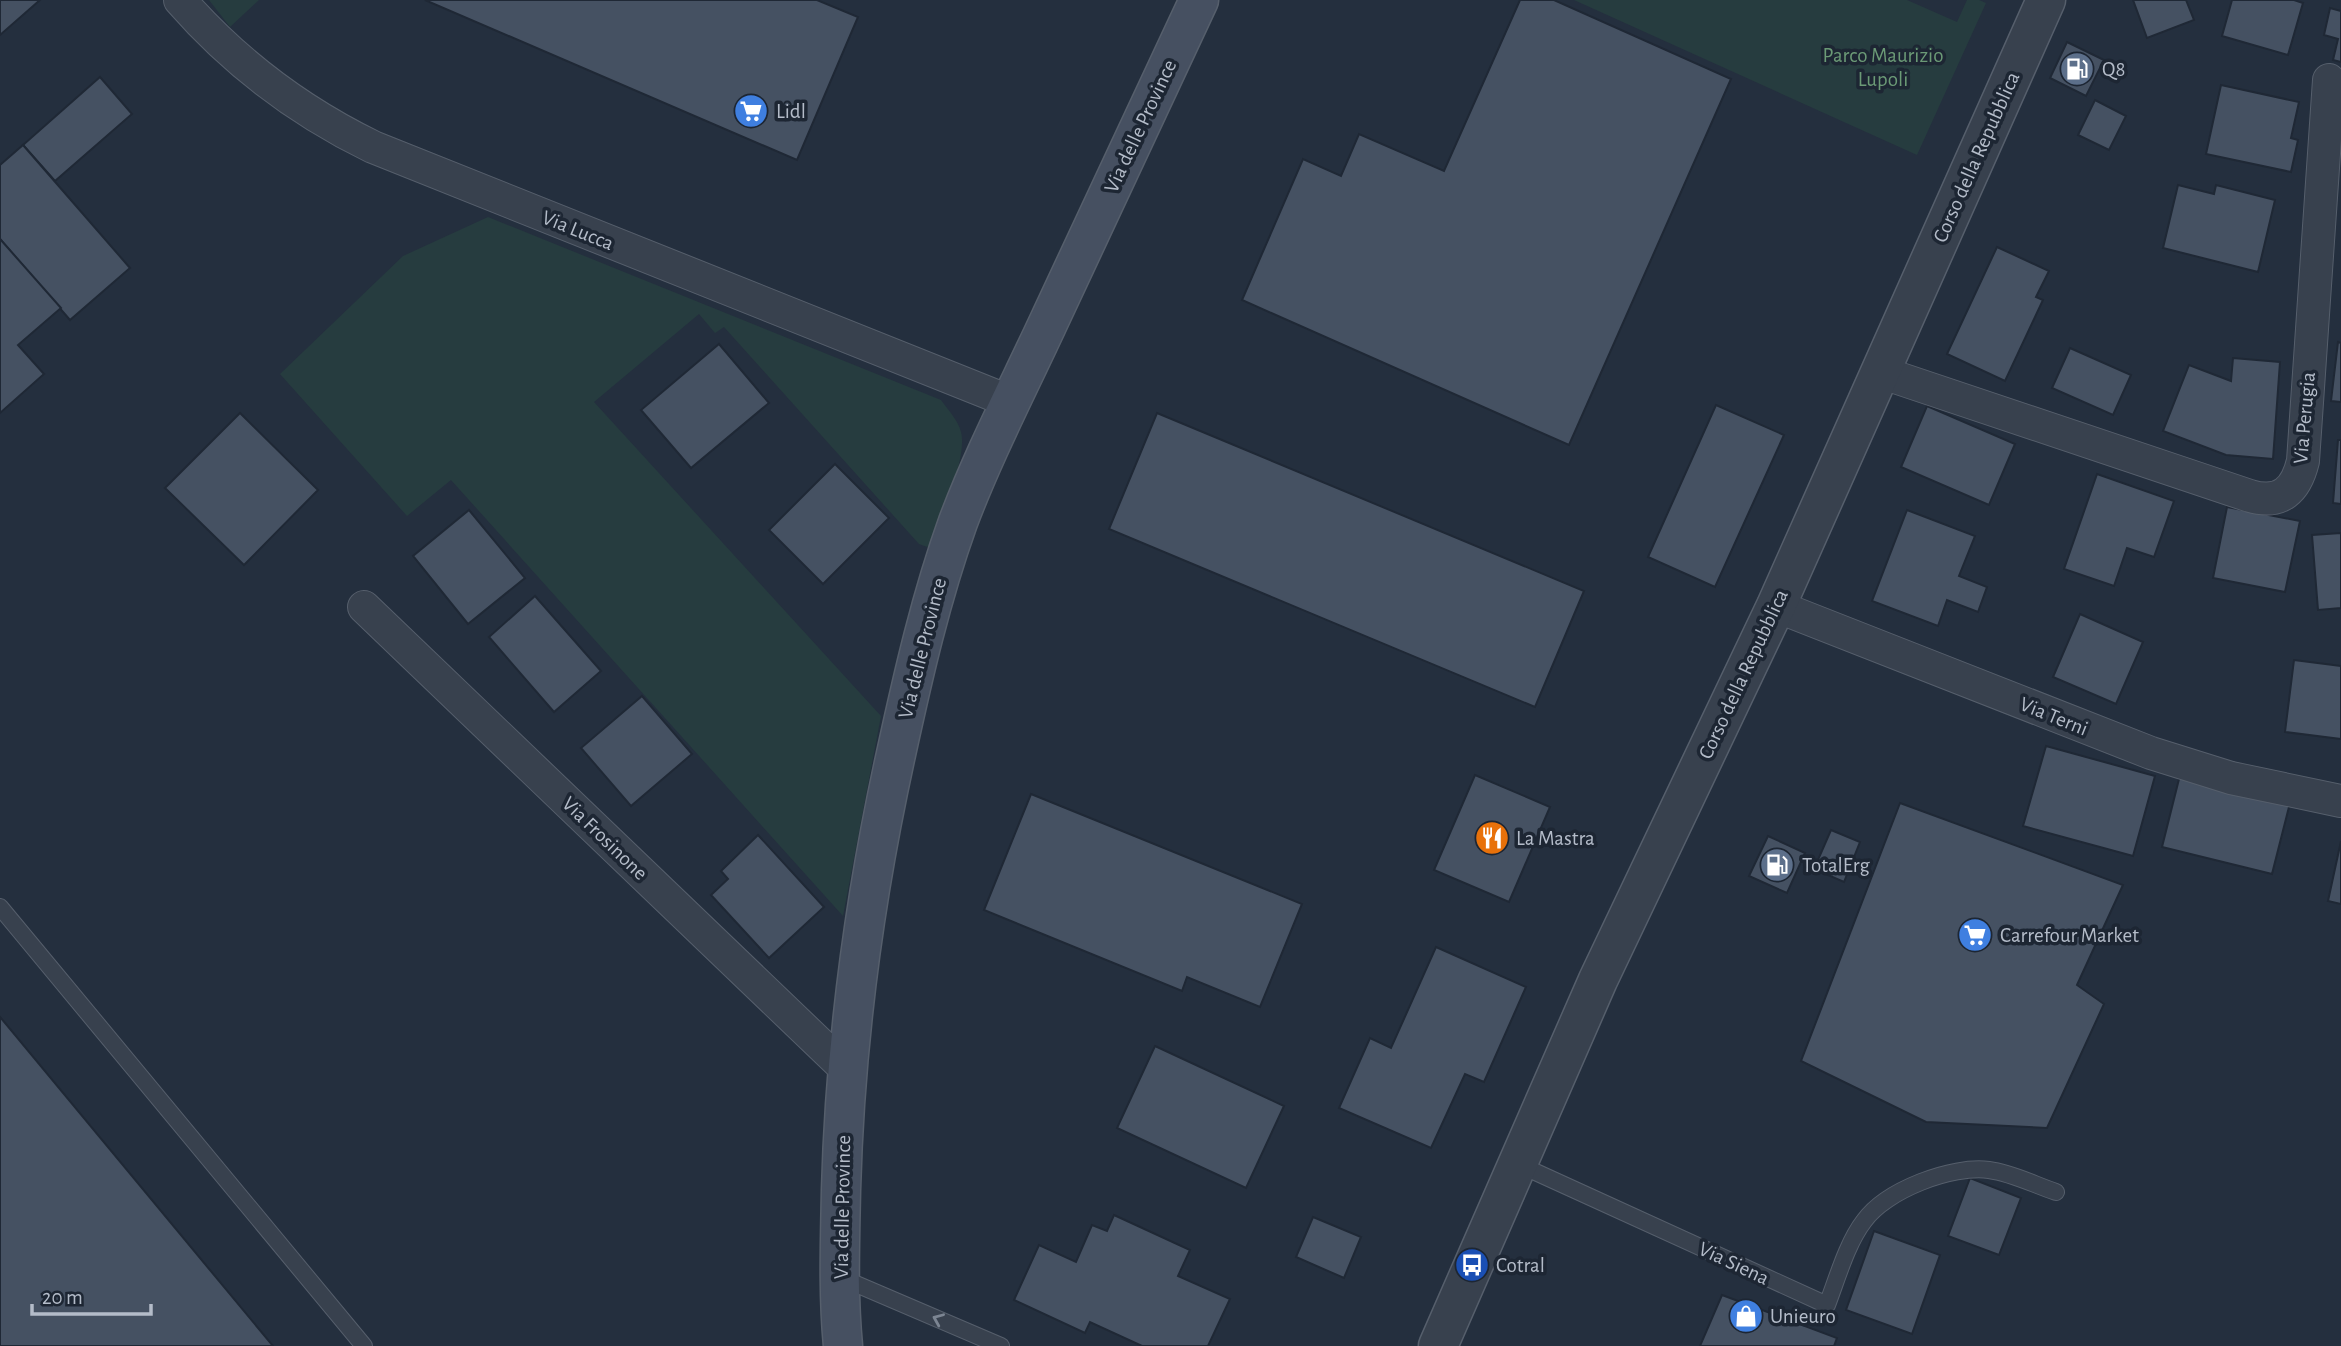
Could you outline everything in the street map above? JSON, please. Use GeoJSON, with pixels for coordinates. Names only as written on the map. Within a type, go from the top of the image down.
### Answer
{"type":"FeatureCollection","features":[{"type":"Feature","properties":{"kind":"main road","name":"Via delle Province"},"geometry":{"type":"LineString","coordinates":[[843,1346],[840,1278],[846,1069],[874,859],[909,694],[942,571],[977,474],[1199,0]]}},
{"type":"Feature","properties":{"kind":"street","name":"Via Lucca"},"geometry":{"type":"LineString","coordinates":[[180,0],[230,52],[286,98],[373,147],[1011,402]]}},
{"type":"Feature","properties":{"kind":"street","name":"Corso della Repubblica"},"geometry":{"type":"LineString","coordinates":[[1438,1346],[1475,1256],[1604,968],[1776,606],[2046,0]]}},
{"type":"Feature","properties":{"kind":"street","name":"Via Perugia"},"geometry":{"type":"LineString","coordinates":[[1880,372],[2250,496],[2267,499],[2284,495],[2296,481],[2303,461],[2329,80]]}},
{"type":"Feature","properties":{"kind":"street","name":"Via Terni"},"geometry":{"type":"LineString","coordinates":[[1776,606],[2151,753],[2231,778],[2341,801]]}},
{"type":"Feature","properties":{"kind":"street","name":"Via Frosinone"},"geometry":{"type":"LineString","coordinates":[[364,607],[846,1069]]}},
{"type":"Feature","properties":{"kind":"lane"},"geometry":{"type":"LineString","coordinates":[[0,907],[364,1346]]}},
{"type":"Feature","properties":{"kind":"lane","name":"Via Siena"},"geometry":{"type":"LineString","coordinates":[[1518,1164],[1826,1305],[1863,1222],[1884,1200],[1896,1192],[1976,1170],[2000,1173],[2056,1192]]}},
{"type":"Feature","properties":{"kind":"lane"},"geometry":{"type":"LineString","coordinates":[[840,1278],[1001,1346]]}},
{"type":"Feature","properties":{"kind":"green space"},"geometry":{"type":"Polygon","coordinates":[[[209,0],[259,0],[230,27],[209,0]]]}},
{"type":"Feature","properties":{"kind":"green space","name":"Parco Maurizio Lupoli"},"geometry":{"type":"Polygon","coordinates":[[[1574,0],[1907,0],[1957,22],[1967,0],[1986,3],[1917,155],[1574,0]]]}},
{"type":"Feature","properties":{"kind":"green space"},"geometry":{"type":"Polygon","coordinates":[[[488,217],[941,400],[958,423],[962,443],[957,473],[930,548],[919,544],[724,327],[715,333],[699,314],[594,402],[881,716],[843,916],[451,480],[407,516],[280,374],[403,256],[488,217]]]}},
{"type":"Feature","properties":{"kind":"building"},"geometry":{"type":"Polygon","coordinates":[[[0,0],[40,0],[0,35],[0,0]]]}},
{"type":"Feature","properties":{"kind":"building","name":"Lidl"},"geometry":{"type":"Polygon","coordinates":[[[425,0],[817,0],[858,17],[797,160],[425,0]]]}},
{"type":"Feature","properties":{"kind":"building"},"geometry":{"type":"Polygon","coordinates":[[[1520,0],[1554,0],[1731,79],[1569,445],[1242,300],[1303,159],[1341,176],[1359,134],[1444,171],[1520,0]]]}},
{"type":"Feature","properties":{"kind":"building"},"geometry":{"type":"Polygon","coordinates":[[[2133,0],[2186,0],[2194,20],[2147,38],[2133,0]]]}},
{"type":"Feature","properties":{"kind":"building"},"geometry":{"type":"Polygon","coordinates":[[[2232,0],[2294,0],[2303,3],[2288,55],[2222,36],[2232,0]]]}},
{"type":"Feature","properties":{"kind":"building"},"geometry":{"type":"Polygon","coordinates":[[[2330,8],[2341,11],[2341,62],[2333,60],[2338,39],[2324,35],[2330,8]]]}},
{"type":"Feature","properties":{"kind":"building","name":"Q8"},"geometry":{"type":"Polygon","coordinates":[[[2067,42],[2104,60],[2086,96],[2050,78],[2067,42]]]}},
{"type":"Feature","properties":{"kind":"building"},"geometry":{"type":"Polygon","coordinates":[[[100,77],[132,114],[55,181],[23,145],[100,77]]]}},
{"type":"Feature","properties":{"kind":"building"},"geometry":{"type":"Polygon","coordinates":[[[2221,85],[2299,102],[2291,138],[2298,140],[2291,172],[2206,154],[2221,85]]]}},
{"type":"Feature","properties":{"kind":"building"},"geometry":{"type":"Polygon","coordinates":[[[2095,100],[2126,116],[2109,150],[2078,135],[2095,100]]]}},
{"type":"Feature","properties":{"kind":"building"},"geometry":{"type":"Polygon","coordinates":[[[23,145],[130,268],[70,320],[0,239],[0,165],[23,145]]]}},
{"type":"Feature","properties":{"kind":"building"},"geometry":{"type":"Polygon","coordinates":[[[2178,185],[2214,194],[2216,185],[2275,200],[2258,272],[2163,248],[2178,185]]]}},
{"type":"Feature","properties":{"kind":"building"},"geometry":{"type":"Polygon","coordinates":[[[0,239],[61,308],[18,345],[44,374],[0,413],[0,239]]]}},
{"type":"Feature","properties":{"kind":"building"},"geometry":{"type":"Polygon","coordinates":[[[1997,247],[2049,271],[2036,297],[2043,300],[2005,381],[1947,354],[1997,247]]]}},
{"type":"Feature","properties":{"kind":"building"},"geometry":{"type":"Polygon","coordinates":[[[2338,342],[2341,343],[2341,402],[2331,401],[2338,342]]]}},
{"type":"Feature","properties":{"kind":"building"},"geometry":{"type":"Polygon","coordinates":[[[719,344],[769,403],[691,468],[641,410],[719,344]]]}},
{"type":"Feature","properties":{"kind":"building"},"geometry":{"type":"Polygon","coordinates":[[[2070,348],[2131,375],[2113,415],[2052,388],[2070,348]]]}},
{"type":"Feature","properties":{"kind":"building"},"geometry":{"type":"Polygon","coordinates":[[[2233,358],[2280,362],[2273,459],[2226,455],[2163,431],[2189,365],[2231,381],[2233,358]]]}},
{"type":"Feature","properties":{"kind":"building"},"geometry":{"type":"Polygon","coordinates":[[[1716,405],[1784,435],[1715,587],[1648,557],[1716,405]]]}},
{"type":"Feature","properties":{"kind":"building"},"geometry":{"type":"Polygon","coordinates":[[[1927,406],[2015,444],[1989,505],[1901,467],[1927,406]]]}},
{"type":"Feature","properties":{"kind":"building"},"geometry":{"type":"Polygon","coordinates":[[[240,413],[318,490],[244,565],[165,488],[240,413]]]}},
{"type":"Feature","properties":{"kind":"building"},"geometry":{"type":"Polygon","coordinates":[[[1157,413],[1584,591],[1535,707],[1109,529],[1157,413]]]}},
{"type":"Feature","properties":{"kind":"building"},"geometry":{"type":"Polygon","coordinates":[[[2338,440],[2341,440],[2341,504],[2333,503],[2338,440]]]}},
{"type":"Feature","properties":{"kind":"building"},"geometry":{"type":"Polygon","coordinates":[[[835,464],[889,518],[823,584],[769,530],[835,464]]]}},
{"type":"Feature","properties":{"kind":"building"},"geometry":{"type":"Polygon","coordinates":[[[2097,474],[2174,501],[2154,557],[2127,548],[2114,586],[2064,569],[2097,474]]]}},
{"type":"Feature","properties":{"kind":"building"},"geometry":{"type":"Polygon","coordinates":[[[2227,507],[2300,521],[2285,592],[2213,578],[2227,507]]]}},
{"type":"Feature","properties":{"kind":"building"},"geometry":{"type":"Polygon","coordinates":[[[469,510],[525,578],[468,624],[413,556],[469,510]]]}},
{"type":"Feature","properties":{"kind":"building"},"geometry":{"type":"Polygon","coordinates":[[[1907,510],[1975,536],[1959,576],[1987,587],[1978,612],[1947,600],[1938,626],[1872,601],[1907,510]]]}},
{"type":"Feature","properties":{"kind":"building"},"geometry":{"type":"Polygon","coordinates":[[[2341,533],[2341,608],[2318,610],[2312,535],[2341,533]]]}},
{"type":"Feature","properties":{"kind":"building"},"geometry":{"type":"Polygon","coordinates":[[[535,596],[601,671],[554,712],[489,637],[535,596]]]}},
{"type":"Feature","properties":{"kind":"building"},"geometry":{"type":"Polygon","coordinates":[[[2080,614],[2143,642],[2116,704],[2053,677],[2080,614]]]}},
{"type":"Feature","properties":{"kind":"building"},"geometry":{"type":"Polygon","coordinates":[[[2294,660],[2341,666],[2341,739],[2285,732],[2294,660]]]}},
{"type":"Feature","properties":{"kind":"building"},"geometry":{"type":"Polygon","coordinates":[[[642,696],[692,754],[631,806],[581,748],[642,696]]]}},
{"type":"Feature","properties":{"kind":"building"},"geometry":{"type":"Polygon","coordinates":[[[2046,746],[2155,776],[2133,856],[2023,826],[2046,746]]]}},
{"type":"Feature","properties":{"kind":"building","name":"La Mastra"},"geometry":{"type":"Polygon","coordinates":[[[1475,775],[1550,807],[1509,902],[1434,870],[1475,775]]]}},
{"type":"Feature","properties":{"kind":"building"},"geometry":{"type":"Polygon","coordinates":[[[2180,775],[2290,803],[2272,874],[2162,847],[2180,775]]]}},
{"type":"Feature","properties":{"kind":"building"},"geometry":{"type":"Polygon","coordinates":[[[1031,794],[1302,904],[1260,1007],[1187,977],[1182,991],[984,910],[1031,794]]]}},
{"type":"Feature","properties":{"kind":"building","name":"Carrefour Market"},"geometry":{"type":"Polygon","coordinates":[[[1900,803],[2123,885],[2077,985],[2104,1004],[2047,1128],[1926,1122],[1801,1061],[1900,803]]]}},
{"type":"Feature","properties":{"kind":"building"},"geometry":{"type":"Polygon","coordinates":[[[1831,830],[1860,842],[1844,882],[1814,869],[1831,830]]]}},
{"type":"Feature","properties":{"kind":"building"},"geometry":{"type":"Polygon","coordinates":[[[758,835],[824,907],[769,958],[711,895],[728,879],[721,871],[758,835]]]}},
{"type":"Feature","properties":{"kind":"building","name":"TotalErg"},"geometry":{"type":"Polygon","coordinates":[[[1768,836],[1805,853],[1787,893],[1749,876],[1768,836]]]}},
{"type":"Feature","properties":{"kind":"building"},"geometry":{"type":"Polygon","coordinates":[[[2341,841],[2341,904],[2328,901],[2341,841]]]}},
{"type":"Feature","properties":{"kind":"building"},"geometry":{"type":"Polygon","coordinates":[[[1436,947],[1526,987],[1484,1082],[1465,1074],[1431,1148],[1339,1108],[1370,1038],[1391,1048],[1436,947]]]}},
{"type":"Feature","properties":{"kind":"building"},"geometry":{"type":"Polygon","coordinates":[[[0,1017],[273,1346],[0,1346],[0,1017]]]}},
{"type":"Feature","properties":{"kind":"building"},"geometry":{"type":"Polygon","coordinates":[[[1155,1046],[1284,1106],[1246,1188],[1117,1128],[1155,1046]]]}},
{"type":"Feature","properties":{"kind":"building"},"geometry":{"type":"Polygon","coordinates":[[[1970,1178],[2021,1198],[1999,1255],[1948,1236],[1970,1178]]]}},
{"type":"Feature","properties":{"kind":"building"},"geometry":{"type":"Polygon","coordinates":[[[1114,1215],[1190,1250],[1178,1276],[1230,1299],[1208,1346],[1142,1346],[1090,1322],[1085,1333],[1014,1300],[1039,1245],[1076,1262],[1092,1225],[1107,1231],[1114,1215]]]}},
{"type":"Feature","properties":{"kind":"building"},"geometry":{"type":"Polygon","coordinates":[[[1313,1217],[1361,1237],[1344,1278],[1296,1257],[1313,1217]]]}},
{"type":"Feature","properties":{"kind":"building"},"geometry":{"type":"Polygon","coordinates":[[[1874,1231],[1940,1255],[1912,1334],[1846,1310],[1874,1231]]]}},
{"type":"Feature","properties":{"kind":"building","name":"Unieuro"},"geometry":{"type":"Polygon","coordinates":[[[1722,1295],[1837,1338],[1834,1346],[1700,1346],[1722,1295]]]}},
{"type":"Feature","properties":{"kind":"place","name":"Q8"},"geometry":{"type":"Point","coordinates":[2077,69]}},
{"type":"Feature","properties":{"kind":"place","name":"Lidl"},"geometry":{"type":"Point","coordinates":[751,111]}},
{"type":"Feature","properties":{"kind":"place","name":"La Mastra"},"geometry":{"type":"Point","coordinates":[1492,838]}},
{"type":"Feature","properties":{"kind":"place","name":"TotalErg"},"geometry":{"type":"Point","coordinates":[1777,865]}},
{"type":"Feature","properties":{"kind":"place","name":"Carrefour Market"},"geometry":{"type":"Point","coordinates":[1975,935]}},
{"type":"Feature","properties":{"kind":"place","name":"Cotral"},"geometry":{"type":"Point","coordinates":[1472,1265]}},
{"type":"Feature","properties":{"kind":"place","name":"Unieuro"},"geometry":{"type":"Point","coordinates":[1746,1316]}}]}
